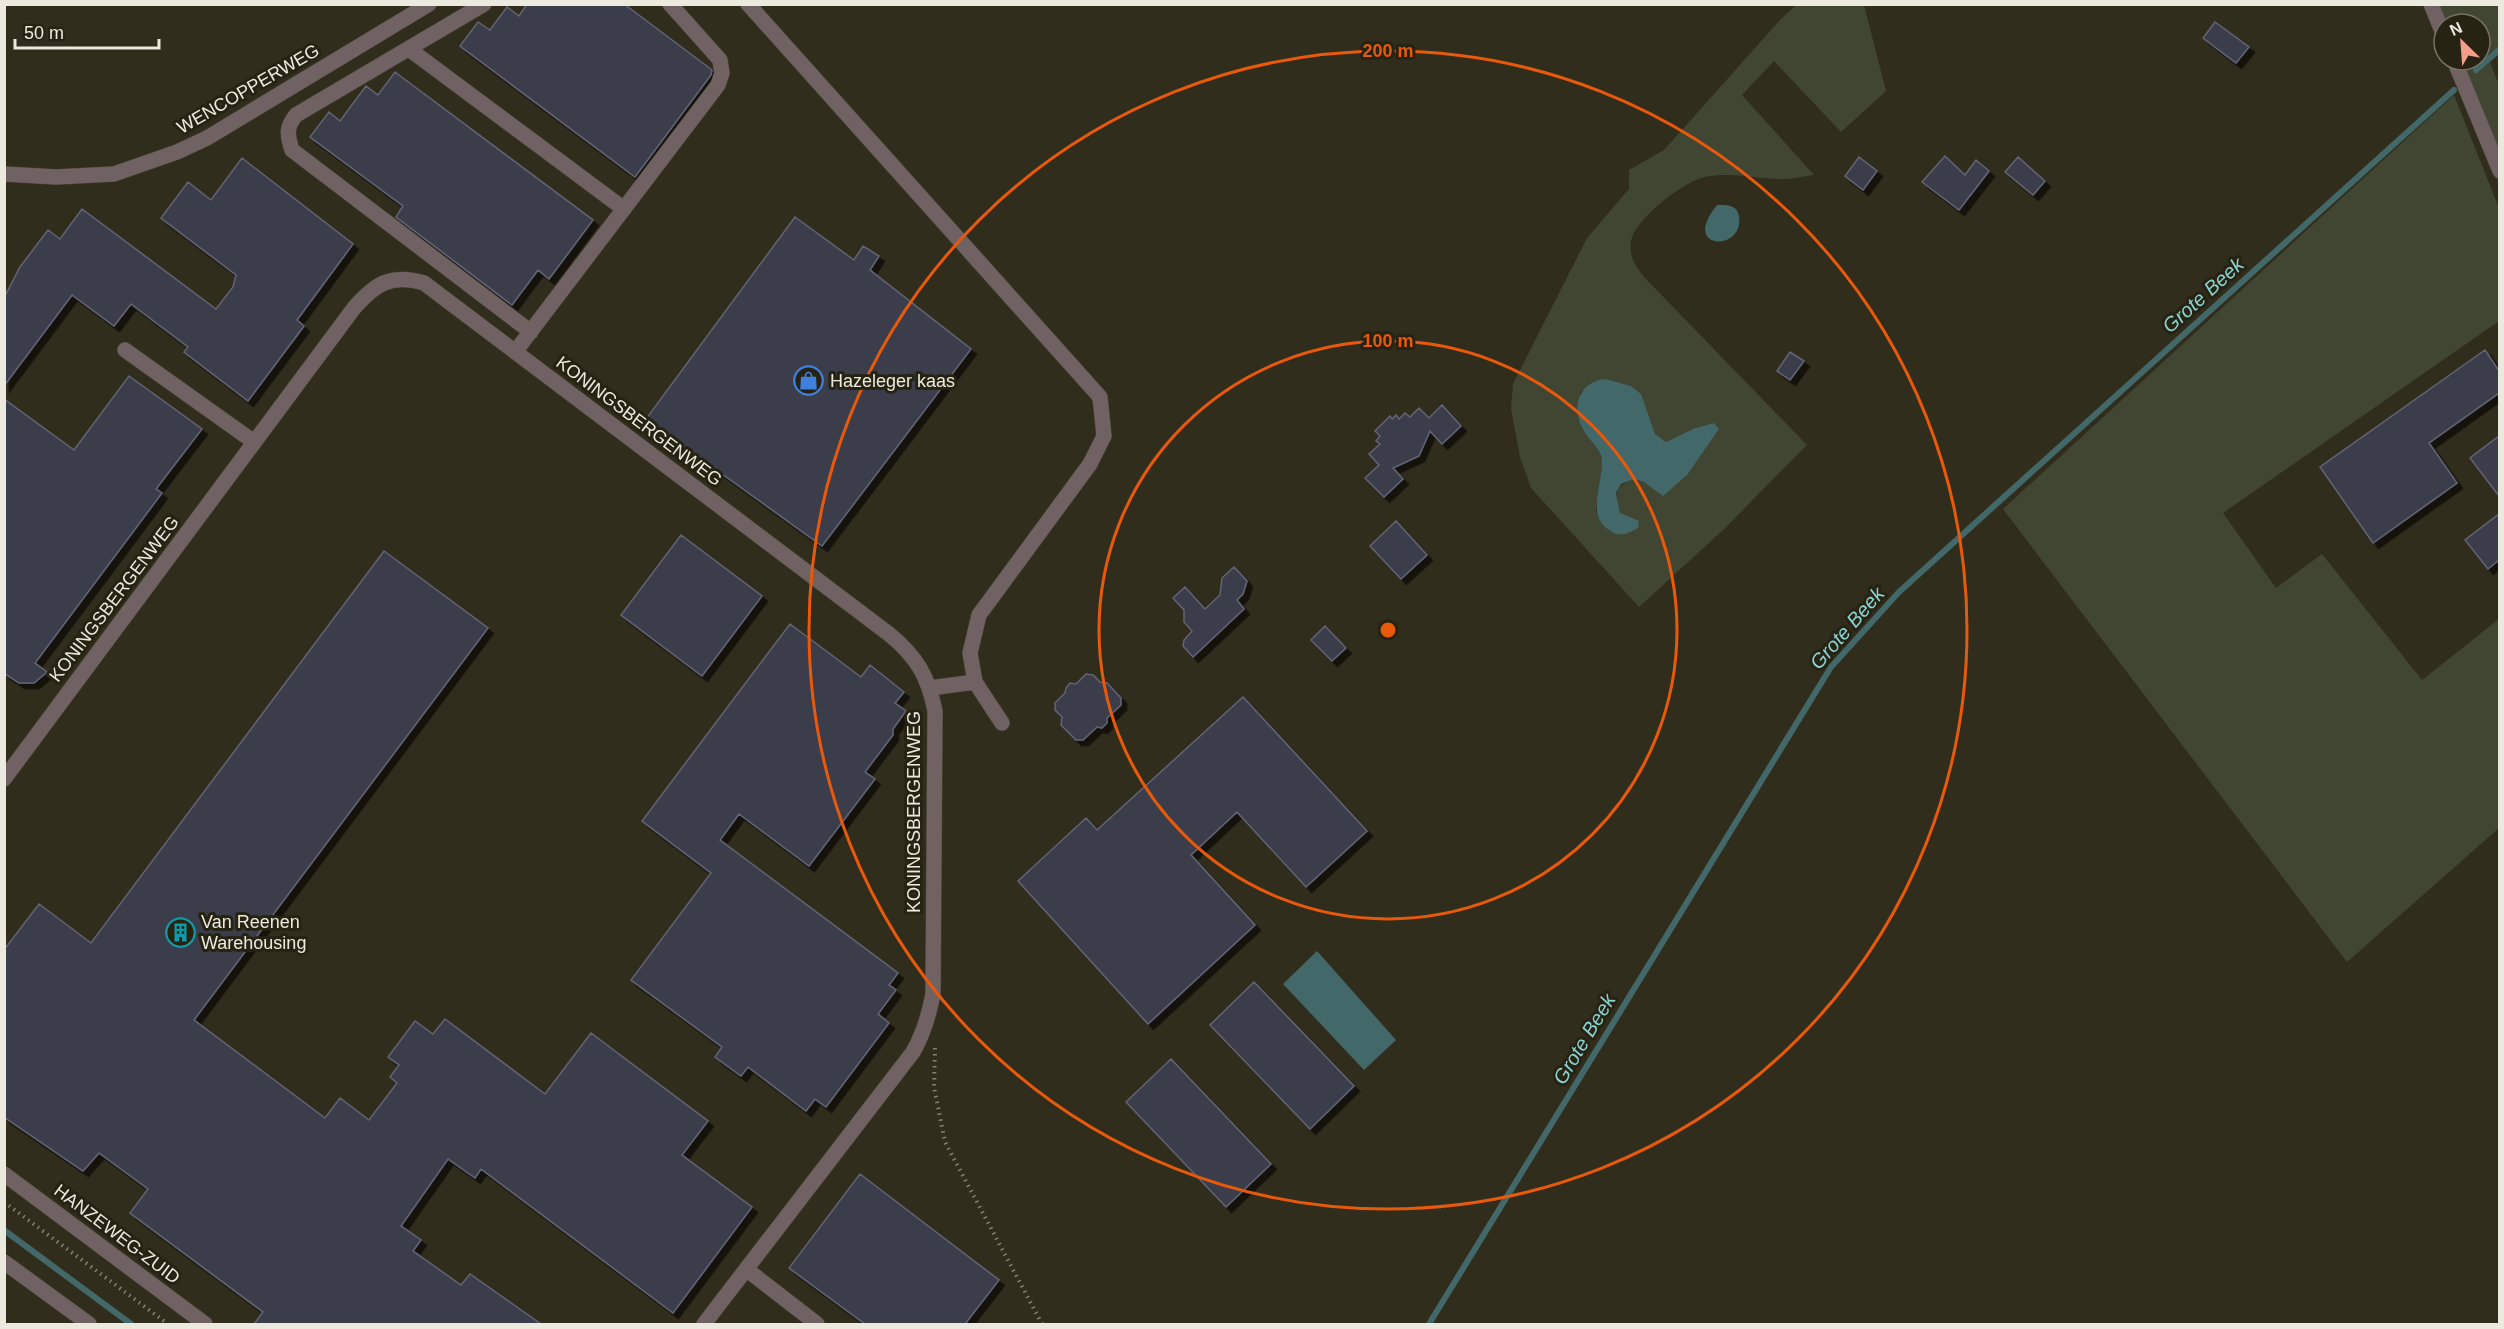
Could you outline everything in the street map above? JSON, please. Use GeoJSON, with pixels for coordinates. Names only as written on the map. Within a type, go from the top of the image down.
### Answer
{"type":"FeatureCollection","features":[{"type":"Feature","properties":{"kind":"street","name":"WENCOPPERWEG"},"geometry":{"type":"LineString","coordinates":[[4,174],[56,177],[114,174],[177,152],[207,138],[429,4]]}},
{"type":"Feature","properties":{"kind":"street"},"geometry":{"type":"LineString","coordinates":[[484,4],[296,116],[289,124],[287,136],[292,150],[531,332]]}},
{"type":"Feature","properties":{"kind":"street"},"geometry":{"type":"LineString","coordinates":[[515,352],[718,85],[722,73],[720,60],[670,4]]}},
{"type":"Feature","properties":{"kind":"street"},"geometry":{"type":"LineString","coordinates":[[748,4],[1100,397],[1104,436],[1090,464],[979,615],[970,653],[975,682],[1002,723]]}},
{"type":"Feature","properties":{"kind":"street"},"geometry":{"type":"LineString","coordinates":[[409,49],[624,209]]}},
{"type":"Feature","properties":{"kind":"street"},"geometry":{"type":"LineString","coordinates":[[2459,72],[2499,171]]}},
{"type":"Feature","properties":{"kind":"street","name":"KONINGSBERGENWEG"},"geometry":{"type":"LineString","coordinates":[[4,779],[354,308],[368,292],[379,284],[394,279],[424,283],[895,639],[908,650],[930,688],[935,711],[933,994],[922,1037],[704,1324]]}},
{"type":"Feature","properties":{"kind":"street"},"geometry":{"type":"LineString","coordinates":[[125,350],[254,442]]}},
{"type":"Feature","properties":{"kind":"street"},"geometry":{"type":"LineString","coordinates":[[930,688],[975,682]]}},
{"type":"Feature","properties":{"kind":"street","name":"HANZEWEG-ZUID"},"geometry":{"type":"LineString","coordinates":[[4,1174],[205,1324]]}},
{"type":"Feature","properties":{"kind":"street"},"geometry":{"type":"LineString","coordinates":[[4,1262],[88,1324]]}},
{"type":"Feature","properties":{"kind":"street"},"geometry":{"type":"LineString","coordinates":[[746,1269],[817,1324]]}},
{"type":"Feature","properties":{"kind":"path"},"geometry":{"type":"LineString","coordinates":[[934,1044],[934,1087],[945,1142],[1042,1324]]}},
{"type":"Feature","properties":{"kind":"path"},"geometry":{"type":"LineString","coordinates":[[4,1203],[168,1324]]}},
{"type":"Feature","properties":{"kind":"green space"},"geometry":{"type":"Polygon","coordinates":[[[1796,5],[1864,5],[1886,91],[1841,132],[1774,61],[1742,95],[1814,175],[1783,179],[1723,175],[1696,180],[1663,201],[1643,220],[1632,237],[1631,254],[1645,278],[1807,445],[1723,530],[1639,607],[1531,488],[1520,457],[1511,409],[1513,384],[1587,238],[1629,189],[1629,170],[1664,150],[1796,5]],[[1606,379],[1581,392],[1579,414],[1581,421],[1599,448],[1602,464],[1596,511],[1620,513],[1617,495],[1623,485],[1635,479],[1644,482],[1718,429],[1713,423],[1695,428],[1666,442],[1655,435],[1640,394],[1631,386],[1606,379]]]}},
{"type":"Feature","properties":{"kind":"green space"},"geometry":{"type":"Polygon","coordinates":[[[2438,5],[2499,5],[2499,54],[2492,60],[2492,12],[2441,12],[2438,5]]]}},
{"type":"Feature","properties":{"kind":"green space"},"geometry":{"type":"Polygon","coordinates":[[[2492,67],[2499,85],[2499,153],[2467,72],[2492,72],[2492,67]]]}},
{"type":"Feature","properties":{"kind":"green space"},"geometry":{"type":"Polygon","coordinates":[[[2454,95],[2499,208],[2499,321],[2223,513],[2276,588],[2322,554],[2422,680],[2499,619],[2499,828],[2347,962],[2003,509],[2454,95]]]}},
{"type":"Feature","properties":{"kind":"water"},"geometry":{"type":"Polygon","coordinates":[[[1717,205],[1727,205],[1736,209],[1739,216],[1739,227],[1728,239],[1713,241],[1705,230],[1708,219],[1717,205]]]}},
{"type":"Feature","properties":{"kind":"water"},"geometry":{"type":"Polygon","coordinates":[[[1606,379],[1631,386],[1641,394],[1655,434],[1666,442],[1695,428],[1714,423],[1719,429],[1687,475],[1663,496],[1644,482],[1635,479],[1621,484],[1616,493],[1620,513],[1639,521],[1638,528],[1624,534],[1617,534],[1609,530],[1598,515],[1601,456],[1586,434],[1578,416],[1579,399],[1583,391],[1588,385],[1606,379]]]}},
{"type":"Feature","properties":{"kind":"water"},"geometry":{"type":"Polygon","coordinates":[[[1317,951],[1396,1040],[1364,1070],[1283,984],[1317,951]]]}},
{"type":"Feature","properties":{"kind":"building"},"geometry":{"type":"Polygon","coordinates":[[[527,4],[624,4],[712,70],[711,75],[635,177],[460,46],[478,22],[490,30],[507,7],[519,16],[527,4]]]}},
{"type":"Feature","properties":{"kind":"building"},"geometry":{"type":"Polygon","coordinates":[[[2215,22],[2249,47],[2236,63],[2203,38],[2215,22]]]}},
{"type":"Feature","properties":{"kind":"building"},"geometry":{"type":"Polygon","coordinates":[[[395,72],[593,220],[549,279],[538,270],[512,305],[396,217],[403,206],[310,137],[329,112],[340,121],[366,86],[378,95],[395,72]]]}},
{"type":"Feature","properties":{"kind":"building"},"geometry":{"type":"Polygon","coordinates":[[[1945,156],[1965,175],[1976,160],[1989,171],[1959,210],[1922,182],[1945,156]]]}},
{"type":"Feature","properties":{"kind":"building"},"geometry":{"type":"Polygon","coordinates":[[[1859,157],[1877,171],[1863,190],[1845,176],[1859,157]]]}},
{"type":"Feature","properties":{"kind":"building"},"geometry":{"type":"Polygon","coordinates":[[[2018,157],[2045,181],[2033,195],[2005,172],[2018,157]]]}},
{"type":"Feature","properties":{"kind":"building"},"geometry":{"type":"Polygon","coordinates":[[[242,158],[353,244],[297,320],[304,326],[248,401],[184,352],[188,347],[131,304],[114,326],[72,295],[4,386],[4,298],[20,267],[48,230],[60,239],[82,209],[216,309],[233,287],[236,275],[161,218],[188,182],[211,200],[242,158]]]}},
{"type":"Feature","properties":{"kind":"building"},"geometry":{"type":"Polygon","coordinates":[[[795,217],[854,260],[863,246],[879,256],[870,270],[971,349],[822,546],[646,419],[795,217]]]}},
{"type":"Feature","properties":{"kind":"building"},"geometry":{"type":"Polygon","coordinates":[[[2485,350],[2499,371],[2499,393],[2429,443],[2457,483],[2373,543],[2320,467],[2485,350]]]}},
{"type":"Feature","properties":{"kind":"building"},"geometry":{"type":"Polygon","coordinates":[[[1790,352],[1804,361],[1790,380],[1777,371],[1790,352]]]}},
{"type":"Feature","properties":{"kind":"building"},"geometry":{"type":"Polygon","coordinates":[[[129,376],[202,429],[156,489],[162,493],[35,663],[47,672],[34,683],[19,683],[4,673],[4,399],[74,450],[129,376]]]}},
{"type":"Feature","properties":{"kind":"building"},"geometry":{"type":"Polygon","coordinates":[[[1442,405],[1461,426],[1442,444],[1430,431],[1419,456],[1393,468],[1403,479],[1384,497],[1365,478],[1379,465],[1369,454],[1380,444],[1376,441],[1380,436],[1375,431],[1390,416],[1392,419],[1396,415],[1399,419],[1405,413],[1410,417],[1419,408],[1429,418],[1442,405]]]}},
{"type":"Feature","properties":{"kind":"building"},"geometry":{"type":"Polygon","coordinates":[[[2499,436],[2499,496],[2470,458],[2499,436]]]}},
{"type":"Feature","properties":{"kind":"building"},"geometry":{"type":"Polygon","coordinates":[[[2499,514],[2499,560],[2488,569],[2465,540],[2499,514]]]}},
{"type":"Feature","properties":{"kind":"building"},"geometry":{"type":"Polygon","coordinates":[[[1396,521],[1427,555],[1401,579],[1370,546],[1396,521]]]}},
{"type":"Feature","properties":{"kind":"building"},"geometry":{"type":"Polygon","coordinates":[[[681,535],[762,596],[702,676],[621,615],[681,535]]]}},
{"type":"Feature","properties":{"kind":"building","name":"Van Reenen Warehousing"},"geometry":{"type":"Polygon","coordinates":[[[384,551],[488,628],[194,1020],[325,1118],[340,1098],[369,1120],[397,1083],[390,1077],[399,1065],[388,1057],[415,1021],[433,1034],[445,1019],[545,1094],[591,1033],[708,1121],[682,1155],[752,1207],[673,1313],[481,1169],[475,1178],[448,1159],[401,1226],[421,1240],[413,1251],[461,1285],[470,1274],[541,1324],[254,1324],[263,1312],[130,1213],[148,1189],[99,1153],[83,1171],[4,1117],[4,950],[39,904],[91,943],[384,551]]]}},
{"type":"Feature","properties":{"kind":"building"},"geometry":{"type":"Polygon","coordinates":[[[1234,567],[1247,581],[1243,594],[1237,600],[1244,609],[1193,657],[1183,646],[1184,640],[1192,631],[1184,622],[1184,610],[1173,598],[1185,587],[1205,609],[1220,595],[1222,578],[1234,567]]]}},
{"type":"Feature","properties":{"kind":"building"},"geometry":{"type":"Polygon","coordinates":[[[790,624],[861,677],[870,665],[904,692],[895,703],[906,711],[893,729],[893,735],[865,772],[875,779],[809,866],[739,814],[720,840],[898,973],[889,985],[896,990],[878,1014],[889,1023],[826,1107],[815,1099],[806,1111],[748,1067],[741,1076],[715,1057],[722,1047],[631,980],[711,873],[642,821],[790,624]]]}},
{"type":"Feature","properties":{"kind":"building"},"geometry":{"type":"Polygon","coordinates":[[[1325,626],[1346,648],[1332,661],[1311,640],[1325,626]]]}},
{"type":"Feature","properties":{"kind":"building"},"geometry":{"type":"Polygon","coordinates":[[[1086,674],[1093,675],[1100,682],[1107,683],[1121,698],[1121,705],[1107,718],[1107,723],[1102,728],[1097,727],[1083,740],[1076,740],[1061,725],[1062,717],[1055,710],[1055,703],[1065,693],[1070,683],[1076,684],[1086,674]]]}},
{"type":"Feature","properties":{"kind":"building"},"geometry":{"type":"Polygon","coordinates":[[[1243,697],[1367,831],[1306,887],[1237,812],[1191,855],[1255,925],[1148,1024],[1018,881],[1086,818],[1097,830],[1243,697]]]}},
{"type":"Feature","properties":{"kind":"building"},"geometry":{"type":"Polygon","coordinates":[[[1254,982],[1354,1086],[1310,1129],[1210,1025],[1254,982]]]}},
{"type":"Feature","properties":{"kind":"building"},"geometry":{"type":"Polygon","coordinates":[[[1171,1059],[1271,1164],[1226,1207],[1126,1102],[1171,1059]]]}},
{"type":"Feature","properties":{"kind":"building"},"geometry":{"type":"Polygon","coordinates":[[[860,1174],[999,1280],[965,1324],[865,1324],[789,1268],[860,1174]]]}},
{"type":"Feature","properties":{"kind":"waterway","name":"Grote Beek"},"geometry":{"type":"LineString","coordinates":[[2492,56],[2500,49]]}},
{"type":"Feature","properties":{"kind":"waterway","name":"Grote Beek"},"geometry":{"type":"LineString","coordinates":[[1429,1324],[1831,667],[1899,592],[2454,90]]}},
{"type":"Feature","properties":{"kind":"waterway"},"geometry":{"type":"LineString","coordinates":[[4,1230],[131,1324]]}},
{"type":"Feature","properties":{"kind":"place","name":"Hazeleger kaas"},"geometry":{"type":"Point","coordinates":[809,381]}},
{"type":"Feature","properties":{"kind":"place","name":"Van Reenen Warehousing"},"geometry":{"type":"Point","coordinates":[180,932]}}]}
